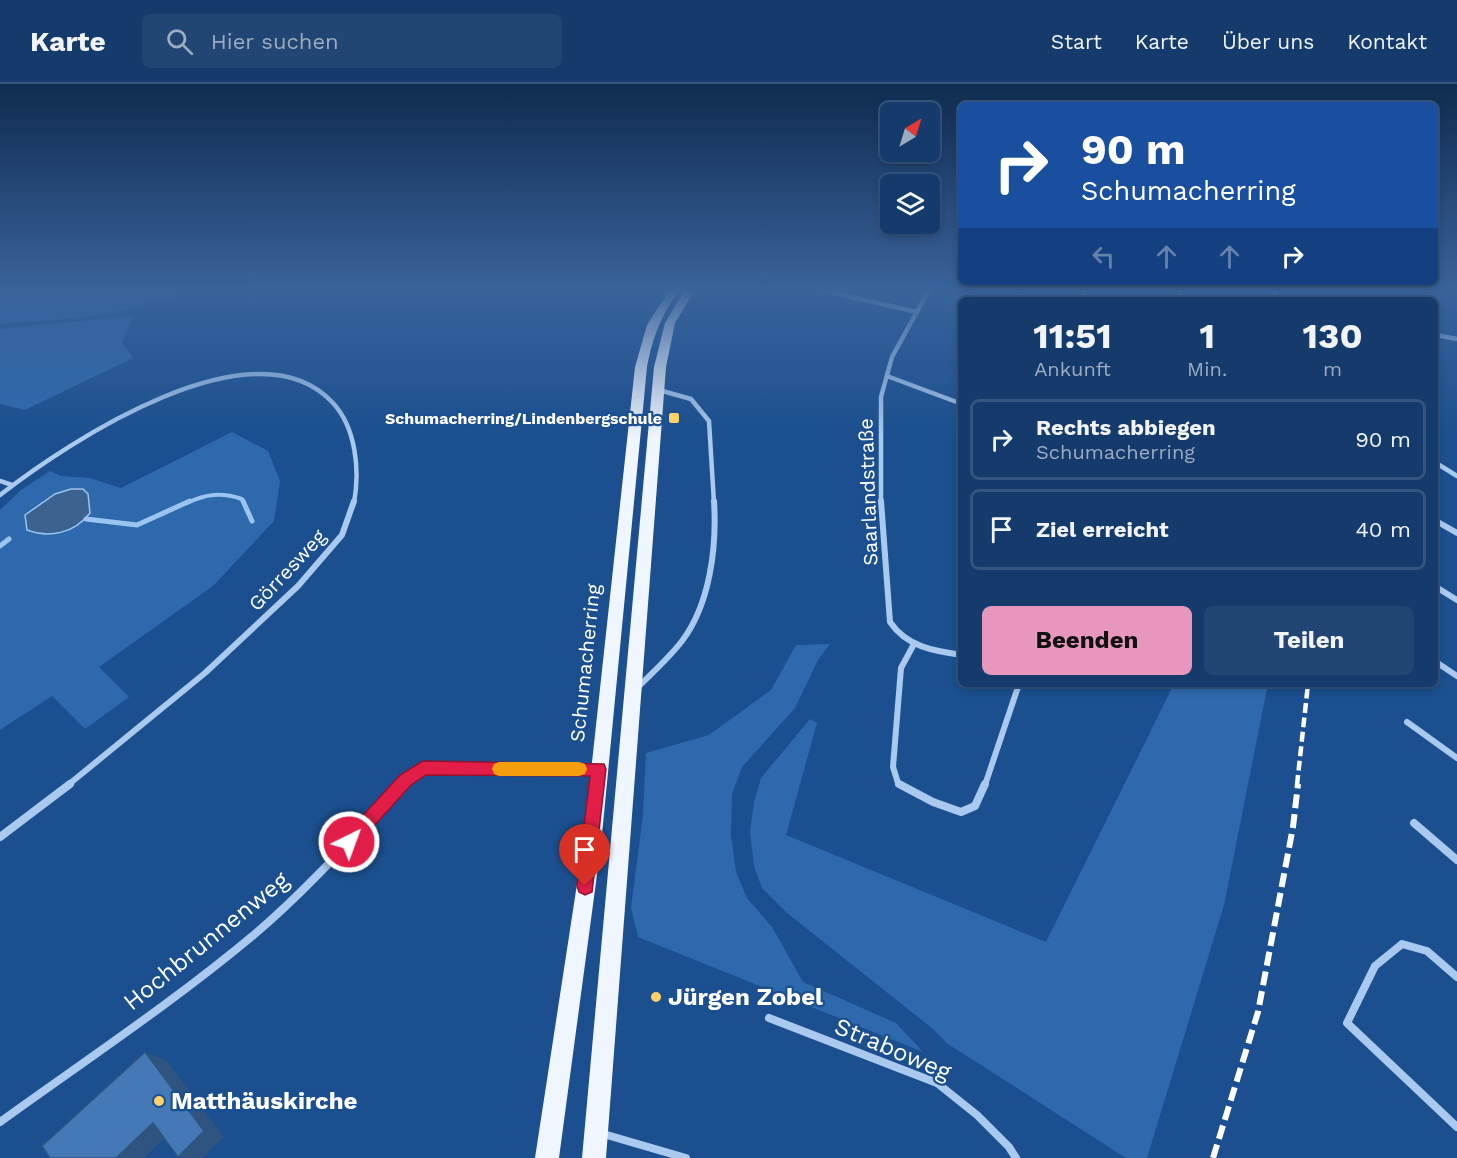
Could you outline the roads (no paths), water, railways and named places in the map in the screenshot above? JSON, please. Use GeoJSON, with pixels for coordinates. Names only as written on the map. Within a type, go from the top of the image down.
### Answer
{"type":"FeatureCollection","features":[{"type":"Feature","properties":{"kind":"main road","name":"Schumacherring"},"geometry":{"type":"LineString","coordinates":[[548,1158],[591,845],[641,367],[648,338]]}},
{"type":"Feature","properties":{"kind":"main road"},"geometry":{"type":"LineString","coordinates":[[594,1158],[664,338]]}},
{"type":"Feature","properties":{"kind":"street","name":"Saarlandstraße"},"geometry":{"type":"LineString","coordinates":[[902,338],[892,357],[881,397],[881,518],[890,622],[896,634],[914,644],[928,650],[958,654]]}},
{"type":"Feature","properties":{"kind":"street","name":"Görresweg"},"geometry":{"type":"LineString","coordinates":[[0,495],[82,440],[154,402],[197,383],[256,373],[276,375],[301,382],[323,394],[345,419],[353,443],[356,479],[350,516],[342,535],[287,596],[191,687],[0,837]]}},
{"type":"Feature","properties":{"kind":"street"},"geometry":{"type":"LineString","coordinates":[[887,376],[958,403]]}},
{"type":"Feature","properties":{"kind":"street"},"geometry":{"type":"LineString","coordinates":[[634,691],[682,641],[704,600],[716,526],[709,421],[691,399],[659,390]]}},
{"type":"Feature","properties":{"kind":"street"},"geometry":{"type":"LineString","coordinates":[[1438,464],[1457,476]]}},
{"type":"Feature","properties":{"kind":"street"},"geometry":{"type":"LineString","coordinates":[[0,482],[12,485]]}},
{"type":"Feature","properties":{"kind":"street"},"geometry":{"type":"LineString","coordinates":[[1438,521],[1457,534]]}},
{"type":"Feature","properties":{"kind":"street"},"geometry":{"type":"LineString","coordinates":[[1438,588],[1457,600]]}},
{"type":"Feature","properties":{"kind":"street"},"geometry":{"type":"LineString","coordinates":[[914,644],[901,668],[893,767],[898,783],[954,811],[966,812],[975,807],[982,794],[1018,687]]}},
{"type":"Feature","properties":{"kind":"street"},"geometry":{"type":"LineString","coordinates":[[1438,663],[1457,676]]}},
{"type":"Feature","properties":{"kind":"street"},"geometry":{"type":"LineString","coordinates":[[1407,722],[1457,758]]}},
{"type":"Feature","properties":{"kind":"street","name":"Hochbrunnenweg"},"geometry":{"type":"LineString","coordinates":[[0,1122],[184,991],[258,931],[335,857],[414,772],[423,768],[599,769]]}},
{"type":"Feature","properties":{"kind":"street"},"geometry":{"type":"LineString","coordinates":[[1414,823],[1457,860]]}},
{"type":"Feature","properties":{"kind":"street"},"geometry":{"type":"LineString","coordinates":[[1457,977],[1427,951],[1402,944],[1375,966],[1347,1023],[1457,1127]]}},
{"type":"Feature","properties":{"kind":"street","name":"Straboweg"},"geometry":{"type":"LineString","coordinates":[[769,1018],[937,1083],[977,1115],[1009,1146],[1016,1158]]}},
{"type":"Feature","properties":{"kind":"street"},"geometry":{"type":"LineString","coordinates":[[597,1133],[686,1158]]}},
{"type":"Feature","properties":{"kind":"waterway"},"geometry":{"type":"LineString","coordinates":[[187,503],[207,496],[220,495],[243,501]]}},
{"type":"Feature","properties":{"kind":"waterway"},"geometry":{"type":"LineString","coordinates":[[86,519],[137,525],[190,501]]}},
{"type":"Feature","properties":{"kind":"waterway"},"geometry":{"type":"LineString","coordinates":[[243,501],[252,521]]}},
{"type":"Feature","properties":{"kind":"waterway"},"geometry":{"type":"LineString","coordinates":[[0,546],[9,539]]}},
{"type":"Feature","properties":{"kind":"railway"},"geometry":{"type":"LineString","coordinates":[[1297,785],[1308,687]]}},
{"type":"Feature","properties":{"kind":"railway"},"geometry":{"type":"LineString","coordinates":[[1213,1158],[1258,1012],[1293,827],[1298,784]]}},
{"type":"Feature","properties":{"kind":"place","name":"Schumacherring/Lindenbergschule"},"geometry":{"type":"Point","coordinates":[674,418]}},
{"type":"Feature","properties":{"kind":"place","name":"Jürgen Zobel"},"geometry":{"type":"Point","coordinates":[656,997]}},
{"type":"Feature","properties":{"kind":"place","name":"Matthäuskirche"},"geometry":{"type":"Point","coordinates":[159,1101]}}]}
